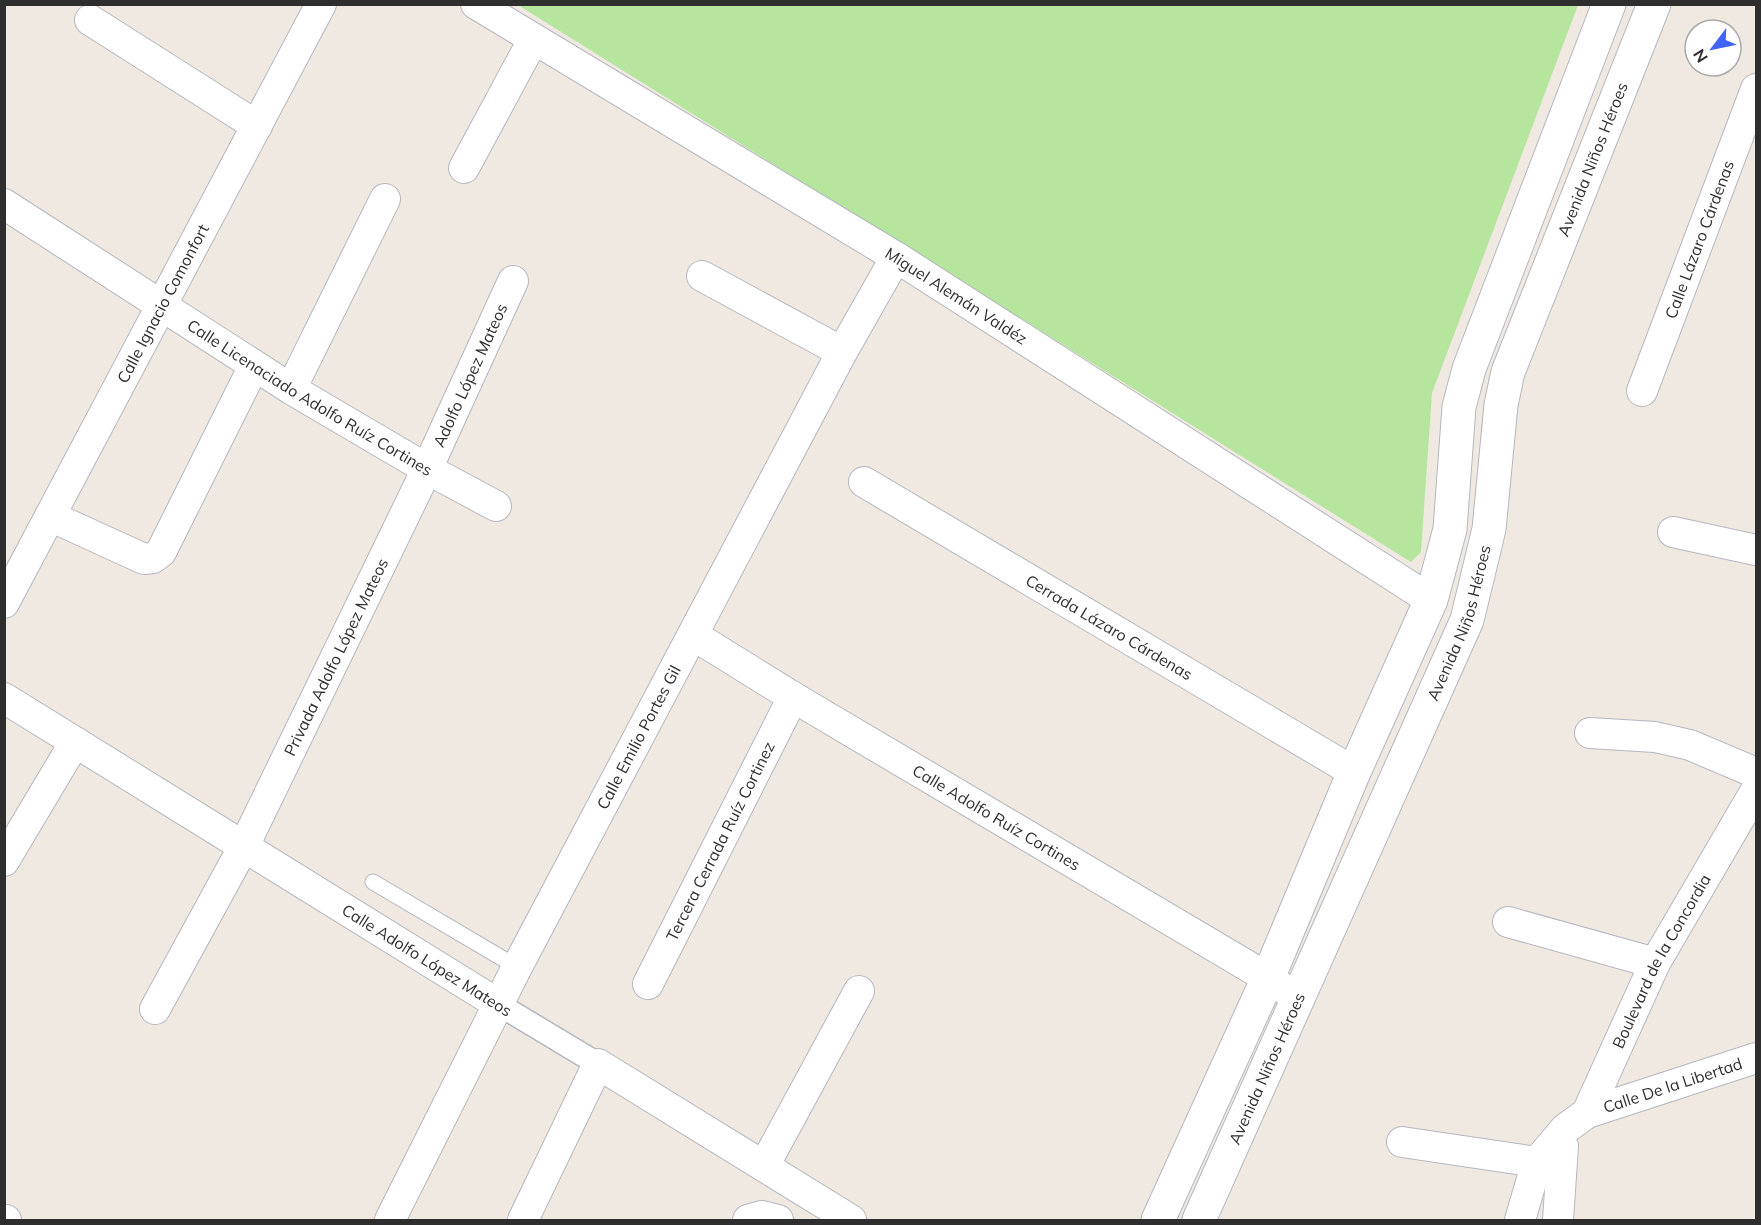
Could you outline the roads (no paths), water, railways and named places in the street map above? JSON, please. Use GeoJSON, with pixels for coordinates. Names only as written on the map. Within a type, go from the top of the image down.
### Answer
{"type":"FeatureCollection","features":[{"type":"Feature","properties":{"kind":"main road","name":"Avenida Niños Héroes"},"geometry":{"type":"LineString","coordinates":[[1158,1221],[1268,978],[1354,772],[1431,600],[1450,529],[1459,407],[1469,369],[1609,4]]}},
{"type":"Feature","properties":{"kind":"main road","name":"Avenida Niños Héroes"},"geometry":{"type":"LineString","coordinates":[[1199,1221],[1467,620],[1489,529],[1501,405],[1508,372],[1654,4]]}},
{"type":"Feature","properties":{"kind":"street","name":"Calle Ignacio Comonfort"},"geometry":{"type":"LineString","coordinates":[[4,603],[321,4]]}},
{"type":"Feature","properties":{"kind":"street","name":"Miguel Alemán Valdéz"},"geometry":{"type":"LineString","coordinates":[[476,4],[896,257],[1431,600]]}},
{"type":"Feature","properties":{"kind":"street"},"geometry":{"type":"LineString","coordinates":[[90,20],[257,126]]}},
{"type":"Feature","properties":{"kind":"street"},"geometry":{"type":"LineString","coordinates":[[464,168],[533,40]]}},
{"type":"Feature","properties":{"kind":"street","name":"Calle Lázaro Cárdenas"},"geometry":{"type":"LineString","coordinates":[[1642,391],[1756,89]]}},
{"type":"Feature","properties":{"kind":"street"},"geometry":{"type":"LineString","coordinates":[[291,389],[385,199]]}},
{"type":"Feature","properties":{"kind":"street","name":"Calle Licenaciado Adolfo Ruíz Cortines"},"geometry":{"type":"LineString","coordinates":[[4,204],[291,389],[427,469],[496,506]]}},
{"type":"Feature","properties":{"kind":"street","name":"Calle Emilio Portes Gil"},"geometry":{"type":"LineString","coordinates":[[390,1221],[498,1004],[842,352],[896,257]]}},
{"type":"Feature","properties":{"kind":"street"},"geometry":{"type":"LineString","coordinates":[[702,276],[842,352]]}},
{"type":"Feature","properties":{"kind":"street","name":"Adolfo López Mateos"},"geometry":{"type":"LineString","coordinates":[[427,469],[513,281]]}},
{"type":"Feature","properties":{"kind":"street"},"geometry":{"type":"LineString","coordinates":[[50,516],[144,558],[153,558],[161,552],[254,366]]}},
{"type":"Feature","properties":{"kind":"street","name":"Privada Adolfo López Mateos"},"geometry":{"type":"LineString","coordinates":[[155,1009],[244,846],[427,469]]}},
{"type":"Feature","properties":{"kind":"street","name":"Cerrada Lázaro Cárdenas"},"geometry":{"type":"LineString","coordinates":[[864,482],[1354,772]]}},
{"type":"Feature","properties":{"kind":"street"},"geometry":{"type":"LineString","coordinates":[[1673,532],[1756,550]]}},
{"type":"Feature","properties":{"kind":"street","name":"Calle Adolfo Ruíz Cortines"},"geometry":{"type":"LineString","coordinates":[[693,635],[1268,978],[1299,999]]}},
{"type":"Feature","properties":{"kind":"street","name":"Tercera Cerrada Ruíz Cortinez"},"geometry":{"type":"LineString","coordinates":[[648,984],[793,696]]}},
{"type":"Feature","properties":{"kind":"street","name":"Calle Adolfo López Mateos"},"geometry":{"type":"LineString","coordinates":[[4,698],[851,1221]]}},
{"type":"Feature","properties":{"kind":"street"},"geometry":{"type":"LineString","coordinates":[[1590,733],[1654,737],[1690,745],[1756,773]]}},
{"type":"Feature","properties":{"kind":"street"},"geometry":{"type":"LineString","coordinates":[[4,861],[75,742]]}},
{"type":"Feature","properties":{"kind":"street","name":"Boulevard de la Concordia"},"geometry":{"type":"LineString","coordinates":[[1520,1221],[1549,1164],[1576,1121],[1655,963],[1756,790]]}},
{"type":"Feature","properties":{"kind":"street"},"geometry":{"type":"LineString","coordinates":[[1508,922],[1655,963]]}},
{"type":"Feature","properties":{"kind":"street"},"geometry":{"type":"LineString","coordinates":[[764,1166],[859,991]]}},
{"type":"Feature","properties":{"kind":"street","name":"Calle De la Libertad"},"geometry":{"type":"LineString","coordinates":[[1576,1121],[1756,1058]]}},
{"type":"Feature","properties":{"kind":"street"},"geometry":{"type":"LineString","coordinates":[[523,1221],[598,1064]]}},
{"type":"Feature","properties":{"kind":"street"},"geometry":{"type":"LineString","coordinates":[[1402,1142],[1549,1164]]}},
{"type":"Feature","properties":{"kind":"street","name":"Boulevard de la Concordia"},"geometry":{"type":"LineString","coordinates":[[1549,1164],[1558,1221]]}},
{"type":"Feature","properties":{"kind":"street"},"geometry":{"type":"LineString","coordinates":[[748,1221],[762,1216],[778,1221]]}},
{"type":"Feature","properties":{"kind":"lane"},"geometry":{"type":"LineString","coordinates":[[373,882],[518,968]]}}]}
